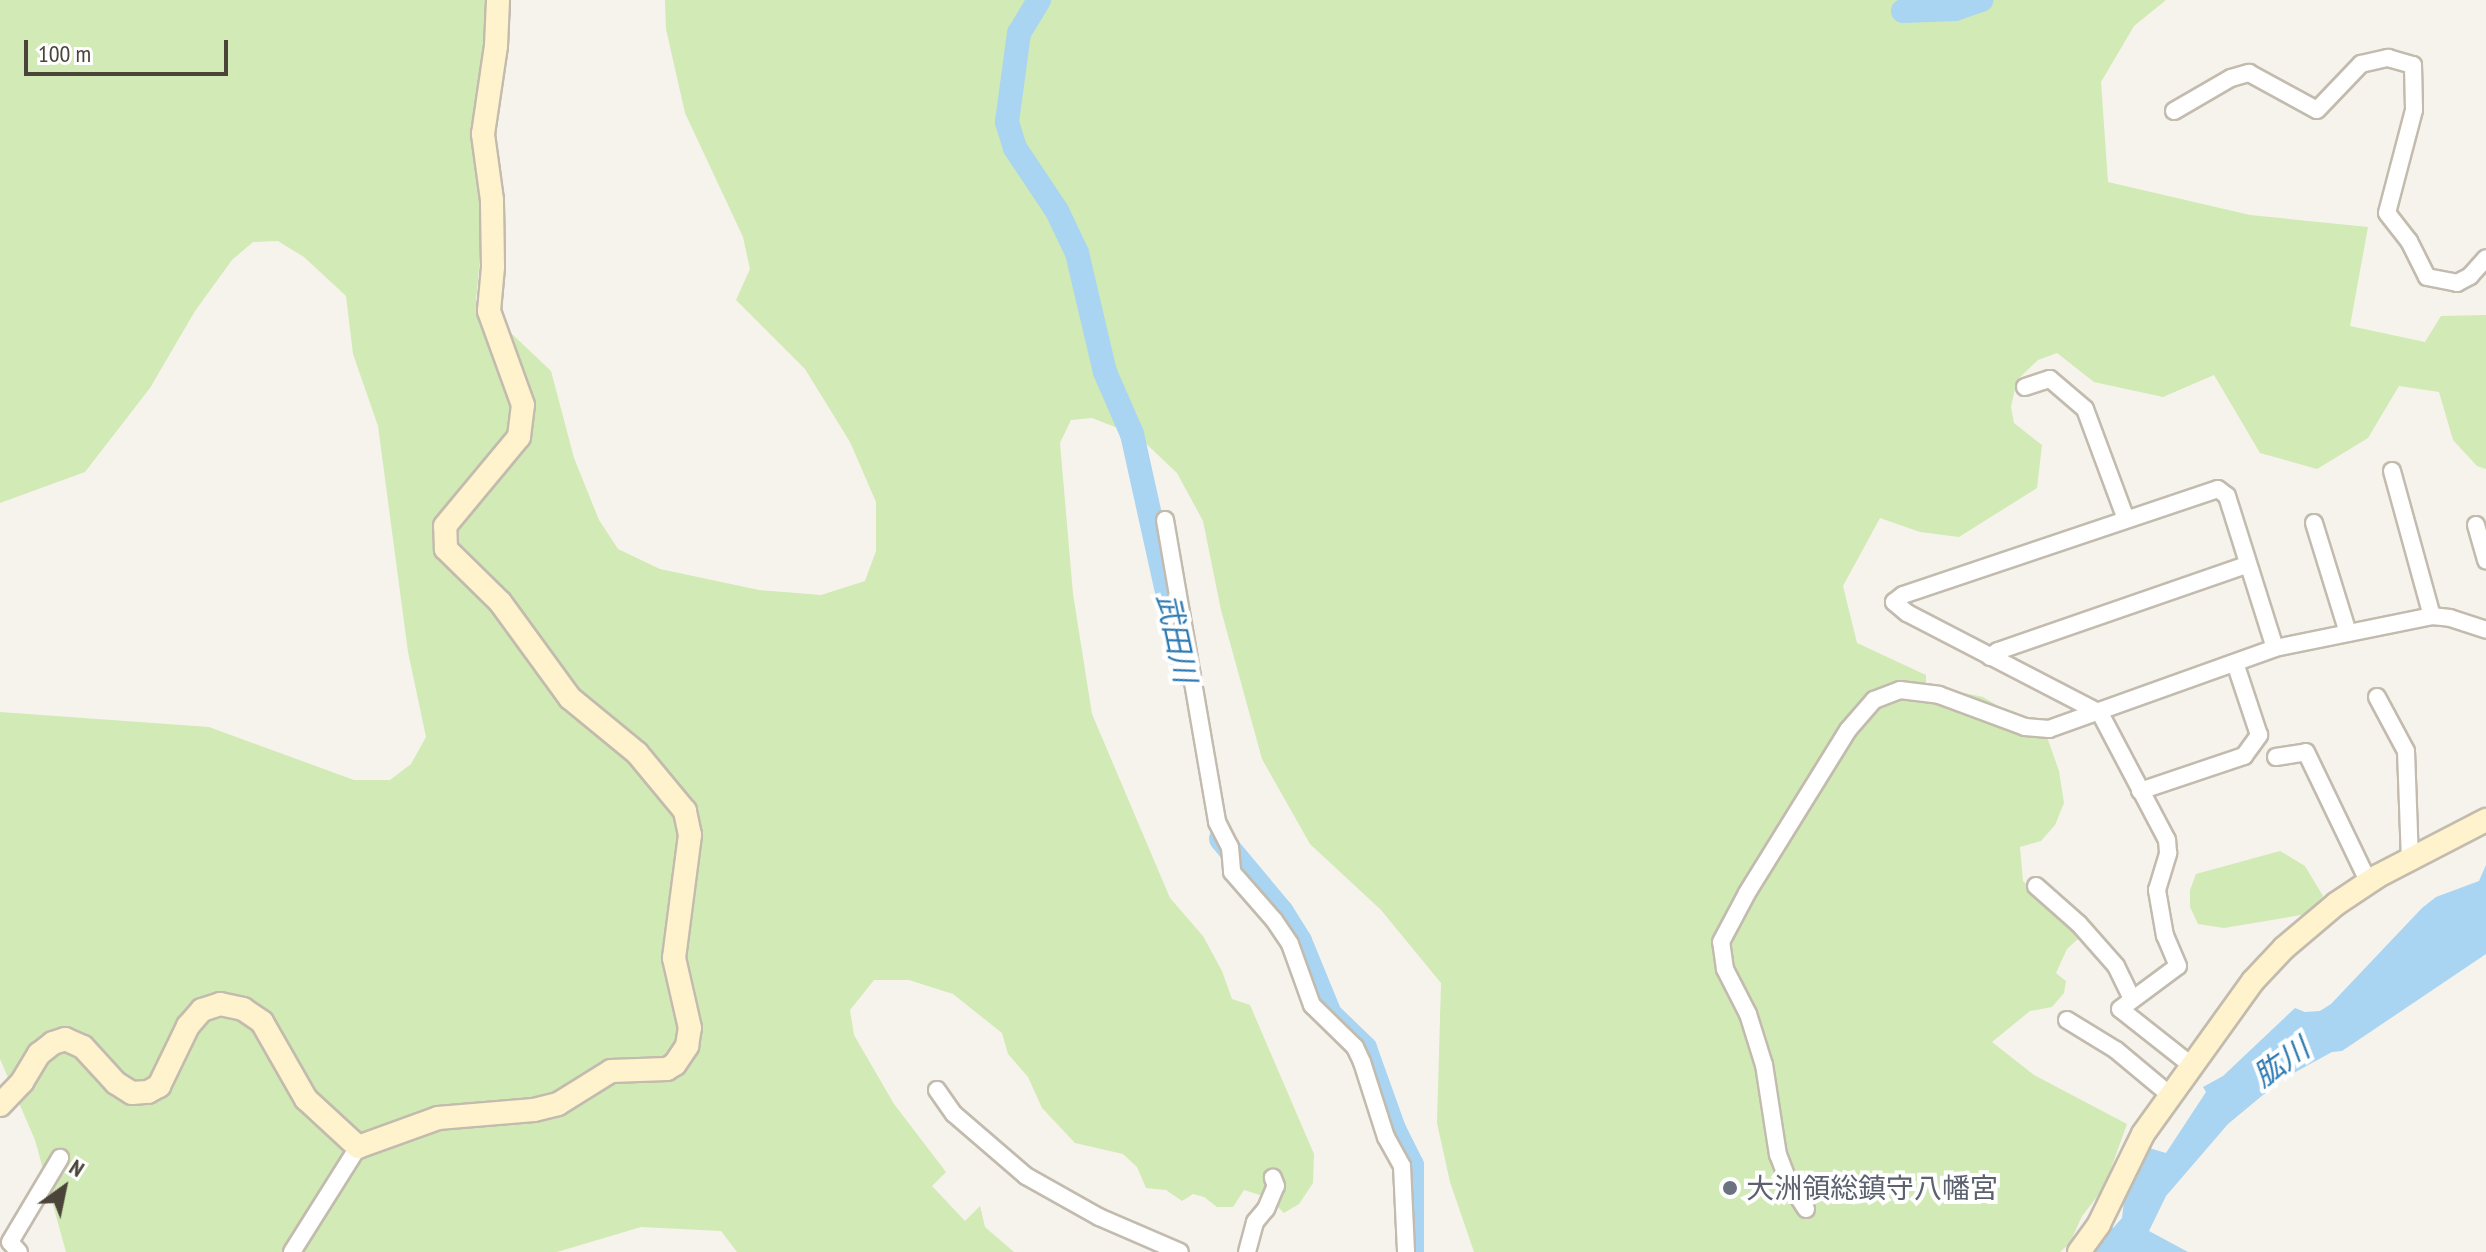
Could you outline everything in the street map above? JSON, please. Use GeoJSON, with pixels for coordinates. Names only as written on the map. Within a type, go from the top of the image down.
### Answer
{"type":"FeatureCollection","features":[{"type":"Feature","properties":{"kind":"street"},"geometry":{"type":"LineString","coordinates":[[292,1252],[358,1147],[438,1118],[534,1110],[558,1104],[611,1071],[667,1069],[682,1056],[689,1039],[690,1028],[674,958],[690,835],[685,811],[637,753],[570,698],[500,602],[446,549],[445,526],[519,437],[523,405],[489,311],[493,267],[492,200],[483,134],[496,46],[498,0]]}},
{"type":"Feature","properties":{"kind":"street"},"geometry":{"type":"LineString","coordinates":[[2174,111],[2231,78],[2249,73],[2317,110],[2361,64],[2388,58],[2413,65],[2414,110],[2387,213],[2409,241],[2427,277],[2457,283],[2470,276],[2486,258]]}},
{"type":"Feature","properties":{"kind":"street"},"geometry":{"type":"LineString","coordinates":[[2025,387],[2050,379],[2085,409],[2126,519]]}},
{"type":"Feature","properties":{"kind":"street"},"geometry":{"type":"LineString","coordinates":[[2392,471],[2432,616]]}},
{"type":"Feature","properties":{"kind":"street"},"geometry":{"type":"LineString","coordinates":[[2191,1065],[2120,1009],[2178,966],[2165,936],[2157,890],[2168,853],[2167,840],[2100,713],[1990,657],[1894,602],[1903,595],[2218,489],[2227,496],[2246,565],[2275,648]]}},
{"type":"Feature","properties":{"kind":"street"},"geometry":{"type":"LineString","coordinates":[[1165,520],[1217,822],[1230,847],[1232,872],[1274,920],[1290,944],[1312,1005],[1355,1047],[1362,1062],[1386,1137],[1402,1166],[1406,1252]]}},
{"type":"Feature","properties":{"kind":"street"},"geometry":{"type":"LineString","coordinates":[[2314,523],[2348,633]]}},
{"type":"Feature","properties":{"kind":"street"},"geometry":{"type":"LineString","coordinates":[[2476,525],[2486,561]]}},
{"type":"Feature","properties":{"kind":"street"},"geometry":{"type":"LineString","coordinates":[[1990,657],[2246,565]]}},
{"type":"Feature","properties":{"kind":"street"},"geometry":{"type":"LineString","coordinates":[[1806,1209],[1789,1183],[1778,1155],[1764,1065],[1748,1014],[1725,969],[1721,942],[1729,923],[1848,730],[1874,700],[1900,690],[1939,695],[2025,727],[2049,729],[2275,648],[2432,616],[2450,618],[2486,630]]}},
{"type":"Feature","properties":{"kind":"street"},"geometry":{"type":"LineString","coordinates":[[2140,791],[2244,756],[2259,735],[2235,663]]}},
{"type":"Feature","properties":{"kind":"street"},"geometry":{"type":"LineString","coordinates":[[2377,697],[2406,751],[2410,860]]}},
{"type":"Feature","properties":{"kind":"street"},"geometry":{"type":"LineString","coordinates":[[2276,757],[2306,752],[2369,883]]}},
{"type":"Feature","properties":{"kind":"street"},"geometry":{"type":"LineString","coordinates":[[2079,1252],[2099,1224],[2143,1134],[2227,1013],[2284,948],[2336,904],[2369,883],[2486,820]]}},
{"type":"Feature","properties":{"kind":"street"},"geometry":{"type":"LineString","coordinates":[[2036,886],[2079,924],[2116,966],[2132,999]]}},
{"type":"Feature","properties":{"kind":"street"},"geometry":{"type":"LineString","coordinates":[[0,1105],[22,1082],[39,1054],[53,1043],[65,1039],[83,1047],[116,1083],[132,1093],[148,1092],[159,1086],[188,1026],[202,1010],[220,1004],[243,1009],[262,1022],[306,1099],[358,1147]]}},
{"type":"Feature","properties":{"kind":"street"},"geometry":{"type":"LineString","coordinates":[[2067,1020],[2116,1050],[2170,1095]]}},
{"type":"Feature","properties":{"kind":"street"},"geometry":{"type":"LineString","coordinates":[[937,1090],[954,1114],[1026,1176],[1099,1217],[1180,1252]]}},
{"type":"Feature","properties":{"kind":"street"},"geometry":{"type":"LineString","coordinates":[[19,1252],[10,1242],[60,1158]]}},
{"type":"Feature","properties":{"kind":"street"},"geometry":{"type":"LineString","coordinates":[[1247,1252],[1255,1222],[1266,1209],[1276,1186],[1273,1178]]}},
{"type":"Feature","properties":{"kind":"green space"},"geometry":{"type":"Polygon","coordinates":[[[0,0],[486,0],[483,74],[470,128],[481,172],[484,214],[476,300],[551,371],[574,458],[599,520],[618,549],[660,569],[759,590],[821,595],[865,581],[876,551],[876,502],[850,442],[805,369],[736,300],[750,269],[743,237],[685,113],[666,29],[665,0],[2166,0],[2134,26],[2101,82],[2108,182],[2250,215],[2368,227],[2350,326],[2425,342],[2441,316],[2486,315],[2486,469],[2477,466],[2453,440],[2439,392],[2399,386],[2368,438],[2317,469],[2260,453],[2214,375],[2163,397],[2094,382],[2057,353],[2038,360],[2017,380],[2011,407],[2014,423],[2042,445],[2037,488],[1959,537],[1920,532],[1880,518],[1843,586],[1857,643],[1926,675],[1926,685],[1983,697],[2046,734],[2059,771],[2064,803],[2055,825],[2041,841],[2020,847],[2023,881],[2067,921],[2079,938],[2067,949],[2056,973],[2066,981],[2064,993],[2052,1007],[2030,1011],[1992,1042],[2034,1075],[2127,1124],[2104,1188],[2082,1216],[2070,1243],[2060,1252],[1474,1252],[1450,1182],[1437,1123],[1441,983],[1381,910],[1310,844],[1262,759],[1221,610],[1203,521],[1177,473],[1138,436],[1092,418],[1071,420],[1060,443],[1073,594],[1092,714],[1170,898],[1203,936],[1222,971],[1232,999],[1250,1005],[1314,1154],[1313,1183],[1299,1204],[1284,1213],[1269,1198],[1244,1190],[1233,1207],[1217,1207],[1204,1197],[1193,1194],[1182,1201],[1166,1190],[1146,1188],[1137,1167],[1123,1154],[1075,1143],[1042,1108],[1028,1077],[1008,1054],[1002,1033],[953,994],[909,980],[874,980],[850,1010],[854,1035],[894,1104],[946,1172],[932,1186],[965,1221],[980,1206],[985,1227],[1014,1252],[737,1252],[721,1231],[641,1227],[557,1252],[66,1252],[35,1140],[0,1059],[0,712],[209,727],[354,780],[390,780],[411,764],[426,737],[408,652],[378,426],[353,354],[346,296],[304,257],[278,241],[253,242],[232,260],[195,311],[150,388],[85,472],[0,503],[0,0]]]}},
{"type":"Feature","properties":{"kind":"green space"},"geometry":{"type":"Polygon","coordinates":[[[2280,851],[2305,866],[2323,896],[2307,914],[2224,928],[2198,924],[2190,907],[2190,890],[2196,874],[2280,851]]]}},
{"type":"Feature","properties":{"kind":"water","name":"肱川"},"geometry":{"type":"Polygon","coordinates":[[[2486,865],[2486,954],[2342,1051],[2332,1052],[2281,1080],[2228,1124],[2166,1196],[2149,1231],[2188,1252],[2091,1252],[2109,1224],[2113,1228],[2122,1218],[2125,1193],[2149,1148],[2166,1153],[2206,1092],[2203,1087],[2223,1076],[2295,1008],[2305,1012],[2320,1011],[2331,1004],[2422,908],[2436,897],[2479,881],[2486,865]]]}},
{"type":"Feature","properties":{"kind":"waterway","name":"武田川"},"geometry":{"type":"LineString","coordinates":[[1039,0],[1019,33],[1007,122],[1015,148],[1057,211],[1077,253],[1105,372],[1132,434],[1185,674]]}},
{"type":"Feature","properties":{"kind":"waterway"},"geometry":{"type":"LineString","coordinates":[[1903,11],[1955,9],[1981,0]]}},
{"type":"Feature","properties":{"kind":"waterway","name":"武田川"},"geometry":{"type":"LineString","coordinates":[[1221,839],[1282,912],[1300,941],[1330,1014],[1365,1048],[1394,1129],[1412,1165],[1412,1252]]}},
{"type":"Feature","properties":{"kind":"place","name":"大洲領総鎮守八幡宮"},"geometry":{"type":"Point","coordinates":[1730,1188]}}]}
